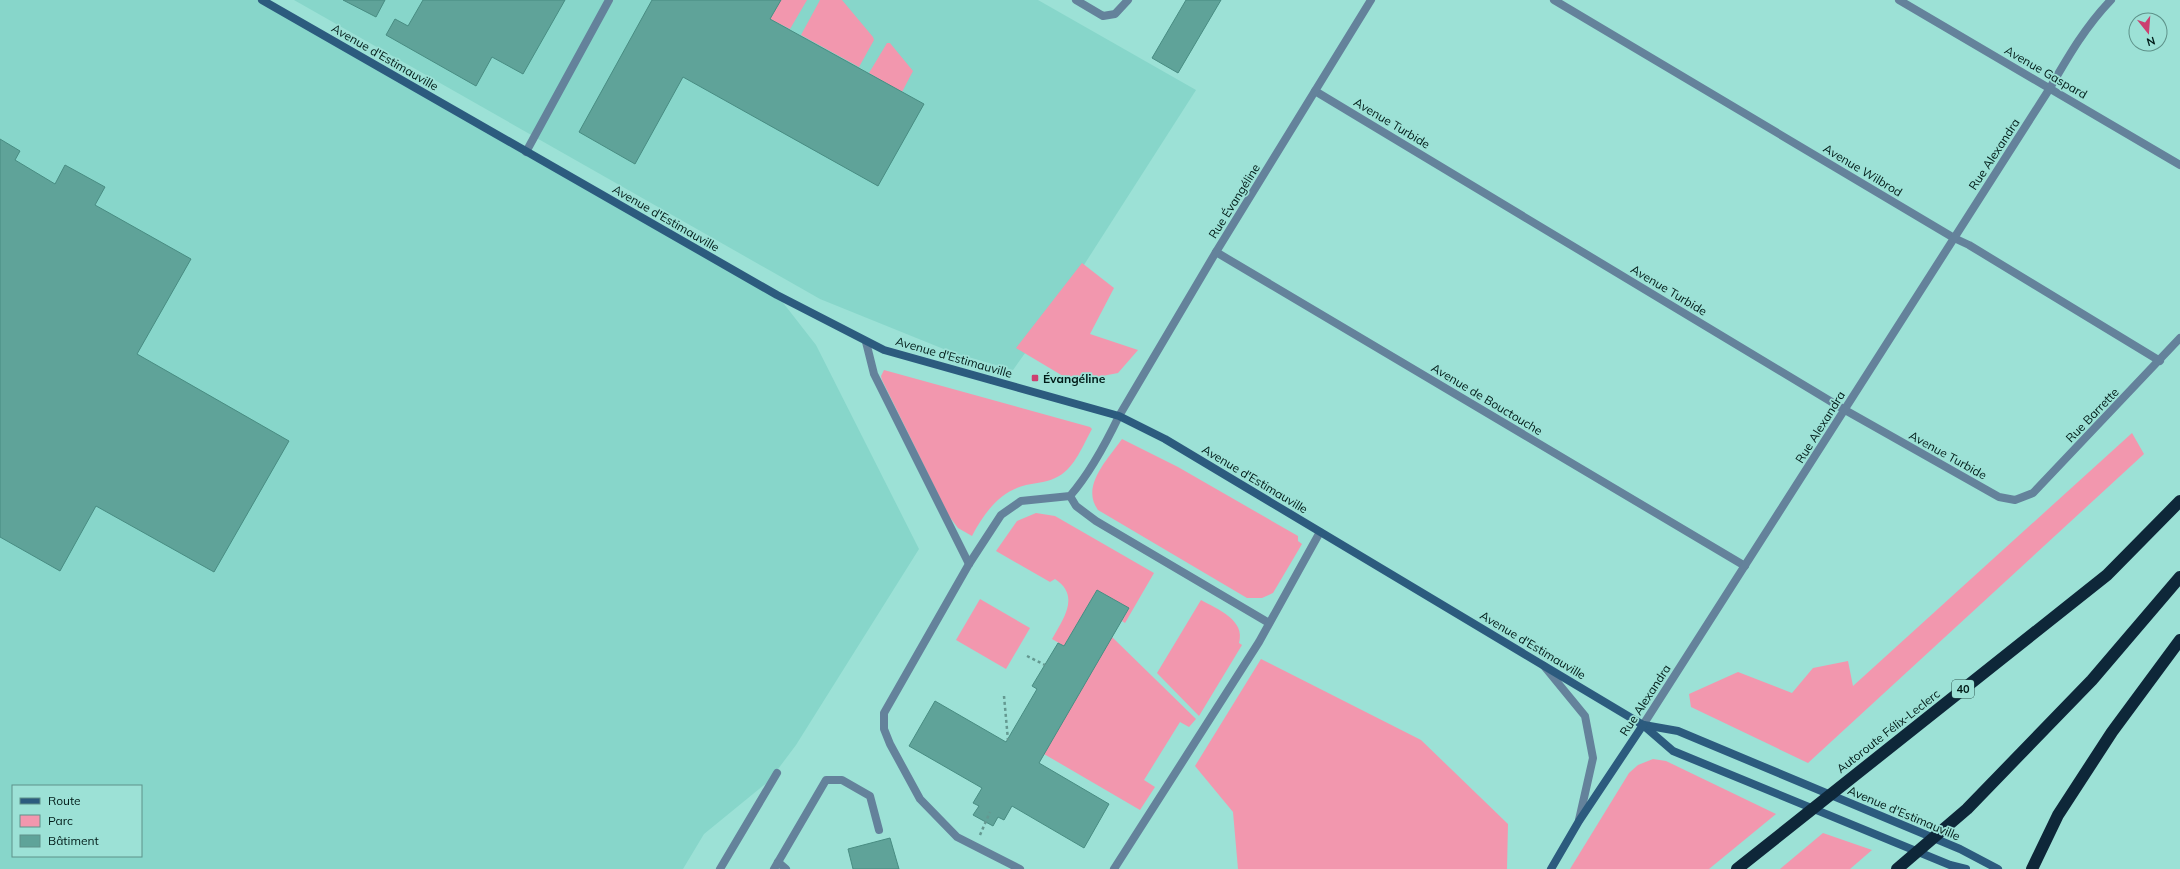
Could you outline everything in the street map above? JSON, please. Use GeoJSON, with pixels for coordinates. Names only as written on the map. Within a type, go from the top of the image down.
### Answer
{"type":"FeatureCollection","features":[{"type":"Feature","properties":{"kind":"highway","name":"Autoroute Félix-Leclerc"},"geometry":{"type":"LineString","coordinates":[[1737,869],[2107,575],[2180,501]]}},
{"type":"Feature","properties":{"kind":"highway"},"geometry":{"type":"LineString","coordinates":[[1896,869],[1967,809],[1989,787],[2092,680],[2180,578]]}},
{"type":"Feature","properties":{"kind":"highway"},"geometry":{"type":"LineString","coordinates":[[2032,869],[2058,815],[2112,732],[2180,640]]}},
{"type":"Feature","properties":{"kind":"main road","name":"Avenue d'Estimauville"},"geometry":{"type":"LineString","coordinates":[[262,0],[770,291],[866,342],[884,350],[1119,416],[1165,439],[1543,664],[1643,725],[1673,750],[1950,865],[1966,869]]}},
{"type":"Feature","properties":{"kind":"main road","name":"Avenue d'Estimauville"},"geometry":{"type":"LineString","coordinates":[[1643,725],[1678,731],[1960,849],[1998,869]]}},
{"type":"Feature","properties":{"kind":"main road","name":"Rue Alexandra"},"geometry":{"type":"LineString","coordinates":[[1551,869],[1579,821],[1643,725]]}},
{"type":"Feature","properties":{"kind":"street"},"geometry":{"type":"LineString","coordinates":[[526,152],[609,0]]}},
{"type":"Feature","properties":{"kind":"street"},"geometry":{"type":"LineString","coordinates":[[1076,0],[1103,16],[1116,14],[1128,0]]}},
{"type":"Feature","properties":{"kind":"street","name":"Rue Évangéline"},"geometry":{"type":"LineString","coordinates":[[1070,496],[1078,487],[1110,435],[1119,416],[1216,252],[1371,0]]}},
{"type":"Feature","properties":{"kind":"street","name":"Avenue Wilbrod"},"geometry":{"type":"LineString","coordinates":[[1554,0],[1954,238],[1969,245],[2160,361]]}},
{"type":"Feature","properties":{"kind":"street","name":"Avenue Gaspard"},"geometry":{"type":"LineString","coordinates":[[1899,0],[2180,165]]}},
{"type":"Feature","properties":{"kind":"street","name":"Rue Alexandra"},"geometry":{"type":"LineString","coordinates":[[1643,725],[2093,19],[2106,1]]}},
{"type":"Feature","properties":{"kind":"street","name":"Avenue Turbide"},"geometry":{"type":"LineString","coordinates":[[1315,91],[1845,410],[1999,497],[2015,500]]}},
{"type":"Feature","properties":{"kind":"street","name":"Avenue de Bouctouche"},"geometry":{"type":"LineString","coordinates":[[1216,252],[1745,566]]}},
{"type":"Feature","properties":{"kind":"street","name":"Rue Barrette"},"geometry":{"type":"LineString","coordinates":[[2015,500],[2033,493],[2160,361],[2180,338]]}},
{"type":"Feature","properties":{"kind":"street"},"geometry":{"type":"LineString","coordinates":[[866,342],[874,374],[969,564]]}},
{"type":"Feature","properties":{"kind":"street"},"geometry":{"type":"LineString","coordinates":[[1020,869],[957,838],[920,799],[890,744],[884,729],[884,712],[969,564],[1001,515],[1021,502],[1070,496],[1076,506],[1096,521],[1269,623]]}},
{"type":"Feature","properties":{"kind":"street"},"geometry":{"type":"LineString","coordinates":[[1114,869],[1269,623],[1320,532]]}},
{"type":"Feature","properties":{"kind":"street"},"geometry":{"type":"LineString","coordinates":[[1543,664],[1584,716],[1593,758],[1579,821]]}},
{"type":"Feature","properties":{"kind":"street"},"geometry":{"type":"LineString","coordinates":[[720,869],[777,773]]}},
{"type":"Feature","properties":{"kind":"street"},"geometry":{"type":"LineString","coordinates":[[786,869],[776,866],[826,780],[842,780],[870,796],[878,830]]}},
{"type":"Feature","properties":{"kind":"path"},"geometry":{"type":"LineString","coordinates":[[1027,656],[1045,665]]}},
{"type":"Feature","properties":{"kind":"path"},"geometry":{"type":"LineString","coordinates":[[1004,696],[1008,740]]}},
{"type":"Feature","properties":{"kind":"path"},"geometry":{"type":"LineString","coordinates":[[974,846],[990,812]]}},
{"type":"Feature","properties":{"kind":"shaded area"},"geometry":{"type":"Polygon","coordinates":[[[0,0],[262,0],[777,295],[816,345],[919,549],[796,745],[769,781],[704,834],[683,869],[0,869],[0,0]]]}},
{"type":"Feature","properties":{"kind":"shaded area"},"geometry":{"type":"Polygon","coordinates":[[[294,0],[1038,0],[1196,90],[1050,318],[1013,370],[951,352],[820,299],[294,0]]]}},
{"type":"Feature","properties":{"kind":"green space"},"geometry":{"type":"Polygon","coordinates":[[[781,0],[807,0],[790,29],[770,19],[781,0]]]}},
{"type":"Feature","properties":{"kind":"green space"},"geometry":{"type":"Polygon","coordinates":[[[820,0],[842,0],[873,37],[874,40],[859,67],[801,35],[820,0]]]}},
{"type":"Feature","properties":{"kind":"green space"},"geometry":{"type":"Polygon","coordinates":[[[887,43],[890,43],[913,71],[902,92],[869,73],[887,43]]]}},
{"type":"Feature","properties":{"kind":"green space"},"geometry":{"type":"Polygon","coordinates":[[[1082,263],[1114,288],[1090,334],[1138,350],[1118,373],[1092,378],[1068,379],[1016,348],[1082,263]]]}},
{"type":"Feature","properties":{"kind":"green space"},"geometry":{"type":"Polygon","coordinates":[[[884,370],[1090,427],[1092,429],[1078,455],[1065,472],[1051,480],[1026,485],[1008,492],[988,511],[972,536],[958,528],[949,516],[882,380],[881,376],[884,370]]]}},
{"type":"Feature","properties":{"kind":"green space"},"geometry":{"type":"Polygon","coordinates":[[[2132,433],[2144,454],[1808,763],[1691,707],[1689,694],[1738,672],[1792,693],[1813,668],[1848,661],[1853,686],[2132,433]]]}},
{"type":"Feature","properties":{"kind":"green space"},"geometry":{"type":"Polygon","coordinates":[[[1122,439],[1178,467],[1298,536],[1298,541],[1302,544],[1273,593],[1262,598],[1247,598],[1098,510],[1093,501],[1092,491],[1094,482],[1104,463],[1122,439]]]}},
{"type":"Feature","properties":{"kind":"green space"},"geometry":{"type":"Polygon","coordinates":[[[1036,513],[1055,516],[1154,573],[1125,623],[1122,621],[1129,608],[1097,590],[1064,646],[1052,639],[1065,616],[1067,608],[1067,593],[1063,586],[1055,579],[1050,582],[996,551],[1017,521],[1036,513]]]}},
{"type":"Feature","properties":{"kind":"green space"},"geometry":{"type":"Polygon","coordinates":[[[980,599],[1030,628],[1006,669],[956,640],[980,599]]]}},
{"type":"Feature","properties":{"kind":"green space"},"geometry":{"type":"Polygon","coordinates":[[[1201,600],[1229,616],[1238,628],[1240,635],[1239,643],[1242,645],[1199,716],[1157,673],[1201,600]]]}},
{"type":"Feature","properties":{"kind":"green space"},"geometry":{"type":"Polygon","coordinates":[[[1112,637],[1196,719],[1189,727],[1180,722],[1144,780],[1155,787],[1140,810],[1044,754],[1112,637]]]}},
{"type":"Feature","properties":{"kind":"green space"},"geometry":{"type":"Polygon","coordinates":[[[1261,659],[1421,740],[1508,824],[1507,869],[1238,869],[1233,812],[1195,766],[1261,659]]]}},
{"type":"Feature","properties":{"kind":"green space"},"geometry":{"type":"Polygon","coordinates":[[[1653,759],[1666,761],[1776,814],[1709,869],[1570,869],[1629,773],[1638,765],[1653,759]]]}},
{"type":"Feature","properties":{"kind":"green space"},"geometry":{"type":"Polygon","coordinates":[[[1823,833],[1872,850],[1850,869],[1780,869],[1823,833]]]}},
{"type":"Feature","properties":{"kind":"building"},"geometry":{"type":"Polygon","coordinates":[[[343,0],[385,0],[376,17],[343,0]]]}},
{"type":"Feature","properties":{"kind":"building"},"geometry":{"type":"Polygon","coordinates":[[[423,0],[565,0],[523,74],[492,57],[476,86],[386,35],[395,19],[408,26],[423,0]]]}},
{"type":"Feature","properties":{"kind":"building"},"geometry":{"type":"Polygon","coordinates":[[[652,0],[781,0],[770,19],[924,104],[878,186],[683,77],[635,164],[579,132],[652,0]]]}},
{"type":"Feature","properties":{"kind":"building"},"geometry":{"type":"Polygon","coordinates":[[[1186,0],[1221,0],[1178,73],[1152,58],[1186,0]]]}},
{"type":"Feature","properties":{"kind":"building"},"geometry":{"type":"Polygon","coordinates":[[[0,139],[20,151],[15,160],[55,184],[65,165],[105,187],[95,205],[191,259],[137,354],[289,441],[214,572],[96,506],[60,571],[0,537],[0,139]]]}},
{"type":"Feature","properties":{"kind":"building"},"geometry":{"type":"Polygon","coordinates":[[[1097,590],[1129,608],[1039,763],[1109,804],[1084,848],[1012,806],[1004,820],[998,817],[993,826],[973,815],[979,806],[973,803],[982,788],[909,746],[935,701],[1006,742],[1037,689],[1032,686],[1058,643],[1064,646],[1097,590]]]}},
{"type":"Feature","properties":{"kind":"building"},"geometry":{"type":"Polygon","coordinates":[[[890,838],[899,869],[853,869],[848,849],[890,838]]]}},
{"type":"Feature","properties":{"kind":"place","name":"Évangéline"},"geometry":{"type":"Point","coordinates":[1035,378]}}]}
